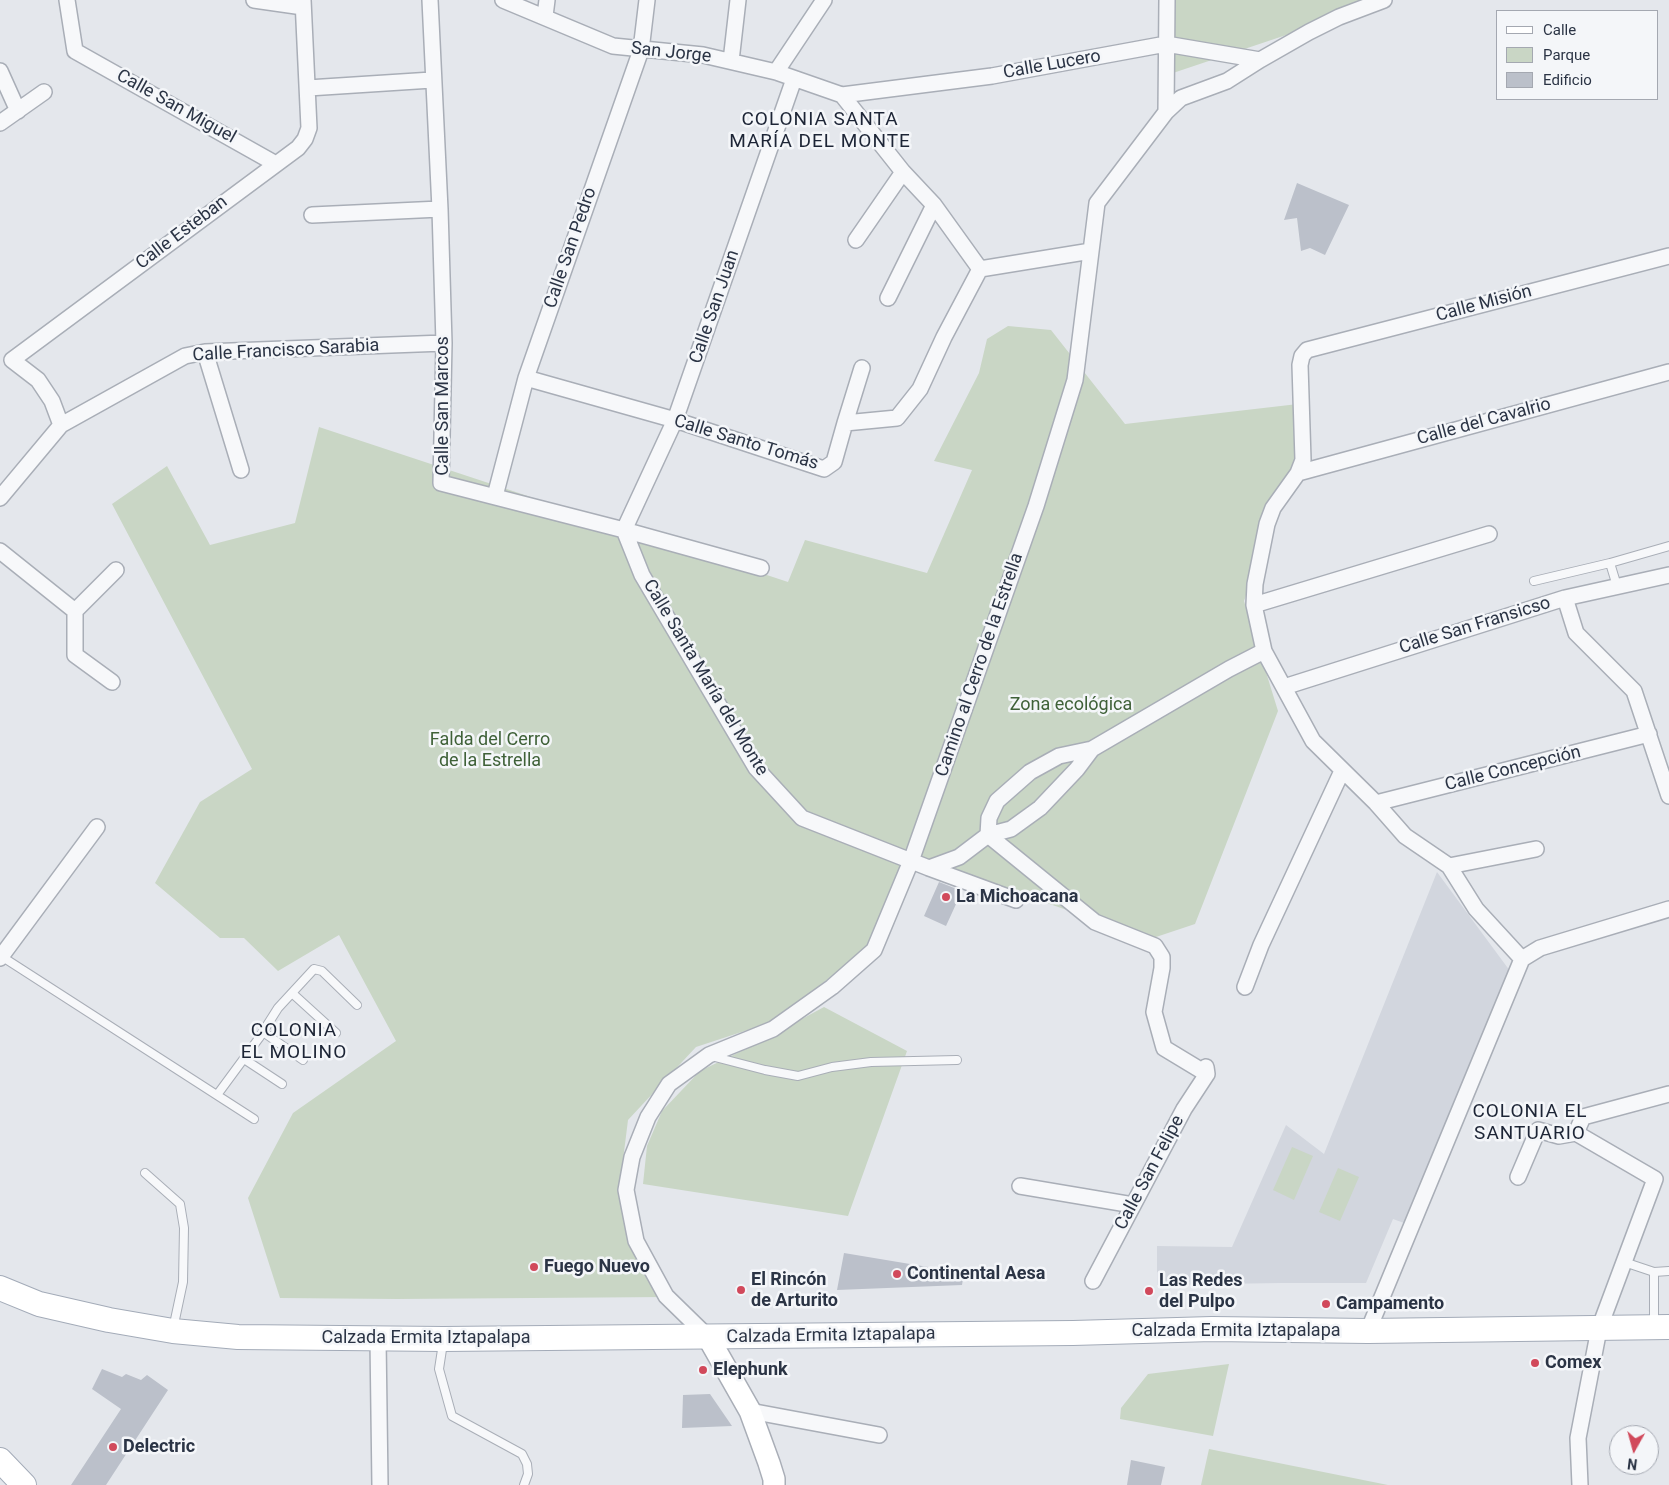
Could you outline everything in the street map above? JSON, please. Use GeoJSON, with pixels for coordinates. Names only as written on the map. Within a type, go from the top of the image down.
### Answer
{"type":"FeatureCollection","features":[{"type":"Feature","properties":{"kind":"main road","name":"Calzada Ermita Iztapalapa"},"geometry":{"type":"LineString","coordinates":[[0,1288],[39,1304],[173,1331],[238,1337],[444,1339],[1073,1333],[1212,1329],[1662,1328]]}},
{"type":"Feature","properties":{"kind":"main road"},"geometry":{"type":"LineString","coordinates":[[0,1460],[24,1485]]}},
{"type":"Feature","properties":{"kind":"street","name":"Calle San Miguel"},"geometry":{"type":"LineString","coordinates":[[67,0],[75,51],[276,164]]}},
{"type":"Feature","properties":{"kind":"street"},"geometry":{"type":"LineString","coordinates":[[254,0],[303,4]]}},
{"type":"Feature","properties":{"kind":"street","name":"Calle San Marcos"},"geometry":{"type":"LineString","coordinates":[[430,0],[444,343],[441,483],[762,568]]}},
{"type":"Feature","properties":{"kind":"street","name":"San Jorge"},"geometry":{"type":"LineString","coordinates":[[503,0],[613,46],[641,50],[703,54],[776,72],[794,80],[842,95]]}},
{"type":"Feature","properties":{"kind":"street"},"geometry":{"type":"LineString","coordinates":[[545,16],[547,0]]}},
{"type":"Feature","properties":{"kind":"street","name":"Calle San Pedro"},"geometry":{"type":"LineString","coordinates":[[495,496],[526,378],[641,50],[647,0]]}},
{"type":"Feature","properties":{"kind":"street"},"geometry":{"type":"LineString","coordinates":[[731,61],[738,0]]}},
{"type":"Feature","properties":{"kind":"street"},"geometry":{"type":"LineString","coordinates":[[776,72],[824,0]]}},
{"type":"Feature","properties":{"kind":"street"},"geometry":{"type":"LineString","coordinates":[[1166,112],[1167,0]]}},
{"type":"Feature","properties":{"kind":"street","name":"Camino al Cerro de la Estrella"},"geometry":{"type":"LineString","coordinates":[[708,1337],[666,1296],[636,1241],[626,1190],[632,1157],[648,1116],[669,1084],[709,1056],[773,1028],[832,987],[874,950],[911,861],[1036,506],[1075,380],[1097,203],[1166,112],[1181,98],[1227,81],[1260,60],[1339,17],[1384,0]]}},
{"type":"Feature","properties":{"kind":"street","name":"Calle Esteban"},"geometry":{"type":"LineString","coordinates":[[61,425],[52,401],[38,380],[12,360],[298,148],[305,139],[309,128],[303,4]]}},
{"type":"Feature","properties":{"kind":"street","name":"Calle Lucero"},"geometry":{"type":"LineString","coordinates":[[842,95],[992,76],[1166,44],[1260,60]]}},
{"type":"Feature","properties":{"kind":"street"},"geometry":{"type":"LineString","coordinates":[[0,71],[18,110]]}},
{"type":"Feature","properties":{"kind":"street"},"geometry":{"type":"LineString","coordinates":[[308,88],[432,80]]}},
{"type":"Feature","properties":{"kind":"street","name":"Calle San Juan"},"geometry":{"type":"LineString","coordinates":[[624,530],[675,420],[794,80]]}},
{"type":"Feature","properties":{"kind":"street"},"geometry":{"type":"LineString","coordinates":[[0,123],[44,92]]}},
{"type":"Feature","properties":{"kind":"street"},"geometry":{"type":"LineString","coordinates":[[842,95],[903,172],[934,205],[980,268]]}},
{"type":"Feature","properties":{"kind":"street"},"geometry":{"type":"LineString","coordinates":[[856,240],[903,172]]}},
{"type":"Feature","properties":{"kind":"street"},"geometry":{"type":"LineString","coordinates":[[888,298],[934,205]]}},
{"type":"Feature","properties":{"kind":"street"},"geometry":{"type":"LineString","coordinates":[[312,215],[440,209]]}},
{"type":"Feature","properties":{"kind":"street"},"geometry":{"type":"LineString","coordinates":[[980,268],[1091,251]]}},
{"type":"Feature","properties":{"kind":"street","name":"Calle Misión"},"geometry":{"type":"LineString","coordinates":[[1298,472],[1303,460],[1300,365],[1302,356],[1307,350],[1669,256]]}},
{"type":"Feature","properties":{"kind":"street"},"geometry":{"type":"LineString","coordinates":[[862,368],[845,423],[898,418],[920,389],[944,336],[980,268]]}},
{"type":"Feature","properties":{"kind":"street","name":"Calle Francisco Sarabia"},"geometry":{"type":"LineString","coordinates":[[0,498],[61,425],[185,356],[205,352],[444,343]]}},
{"type":"Feature","properties":{"kind":"street"},"geometry":{"type":"LineString","coordinates":[[205,352],[241,470]]}},
{"type":"Feature","properties":{"kind":"street","name":"Calle del Cavalrio"},"geometry":{"type":"LineString","coordinates":[[1298,472],[1669,372]]}},
{"type":"Feature","properties":{"kind":"street","name":"Calle Santo Tomás"},"geometry":{"type":"LineString","coordinates":[[526,378],[675,420],[824,469],[834,462],[845,423]]}},
{"type":"Feature","properties":{"kind":"street"},"geometry":{"type":"LineString","coordinates":[[1298,472],[1273,508],[1267,524],[1255,584],[1254,605],[1264,651],[1313,741],[1376,803],[1405,836],[1450,866],[1476,909],[1522,959]]}},
{"type":"Feature","properties":{"kind":"street","name":"Calle Santa María del Monte"},"geometry":{"type":"LineString","coordinates":[[624,530],[642,575],[756,768],[802,818],[1016,900]]}},
{"type":"Feature","properties":{"kind":"street"},"geometry":{"type":"LineString","coordinates":[[1254,605],[1489,534]]}},
{"type":"Feature","properties":{"kind":"street"},"geometry":{"type":"LineString","coordinates":[[0,551],[75,611]]}},
{"type":"Feature","properties":{"kind":"street"},"geometry":{"type":"LineString","coordinates":[[112,682],[74,655],[75,611],[116,570]]}},
{"type":"Feature","properties":{"kind":"street","name":"Calle San Fransicso"},"geometry":{"type":"LineString","coordinates":[[1284,687],[1565,598],[1669,575]]}},
{"type":"Feature","properties":{"kind":"street"},"geometry":{"type":"LineString","coordinates":[[1565,598],[1576,633],[1634,691],[1669,796]]}},
{"type":"Feature","properties":{"kind":"street"},"geometry":{"type":"LineString","coordinates":[[988,835],[989,818],[997,801],[1030,772],[1059,756],[1092,749],[1229,669],[1264,651]]}},
{"type":"Feature","properties":{"kind":"street","name":"Calle Concepción"},"geometry":{"type":"LineString","coordinates":[[1376,803],[1649,734]]}},
{"type":"Feature","properties":{"kind":"street"},"geometry":{"type":"LineString","coordinates":[[929,868],[959,858],[988,835],[1011,829],[1040,808],[1077,769],[1092,749]]}},
{"type":"Feature","properties":{"kind":"street"},"geometry":{"type":"LineString","coordinates":[[1245,987],[1261,945],[1342,771]]}},
{"type":"Feature","properties":{"kind":"street"},"geometry":{"type":"LineString","coordinates":[[0,957],[97,827]]}},
{"type":"Feature","properties":{"kind":"street","name":"Calle San Felipe"},"geometry":{"type":"LineString","coordinates":[[988,835],[1094,922],[1155,946],[1162,957],[1162,968],[1154,1012],[1164,1048],[1207,1071],[1184,1109],[1093,1280]]}},
{"type":"Feature","properties":{"kind":"street"},"geometry":{"type":"LineString","coordinates":[[1450,866],[1536,849]]}},
{"type":"Feature","properties":{"kind":"street"},"geometry":{"type":"LineString","coordinates":[[1368,1330],[1522,959],[1540,948],[1669,909]]}},
{"type":"Feature","properties":{"kind":"street"},"geometry":{"type":"LineString","coordinates":[[1576,1133],[1583,1117],[1669,1094]]}},
{"type":"Feature","properties":{"kind":"street"},"geometry":{"type":"LineString","coordinates":[[1518,1177],[1538,1130],[1559,1136],[1576,1133],[1654,1180],[1599,1329],[1578,1438],[1580,1485]]}},
{"type":"Feature","properties":{"kind":"street"},"geometry":{"type":"LineString","coordinates":[[1020,1186],[1133,1205]]}},
{"type":"Feature","properties":{"kind":"street"},"geometry":{"type":"LineString","coordinates":[[708,1337],[750,1411],[769,1463],[774,1485]]}},
{"type":"Feature","properties":{"kind":"street"},"geometry":{"type":"LineString","coordinates":[[378,1339],[380,1485]]}},
{"type":"Feature","properties":{"kind":"street"},"geometry":{"type":"LineString","coordinates":[[750,1411],[879,1435]]}},
{"type":"Feature","properties":{"kind":"lane"},"geometry":{"type":"LineString","coordinates":[[1534,581],[1610,563],[1669,546]]}},
{"type":"Feature","properties":{"kind":"lane"},"geometry":{"type":"LineString","coordinates":[[1610,563],[1616,586]]}},
{"type":"Feature","properties":{"kind":"lane"},"geometry":{"type":"LineString","coordinates":[[0,957],[254,1119]]}},
{"type":"Feature","properties":{"kind":"lane"},"geometry":{"type":"LineString","coordinates":[[217,1095],[278,1008],[314,969],[322,971],[357,1005]]}},
{"type":"Feature","properties":{"kind":"lane"},"geometry":{"type":"LineString","coordinates":[[292,993],[336,1033]]}},
{"type":"Feature","properties":{"kind":"lane"},"geometry":{"type":"LineString","coordinates":[[262,1032],[303,1060]]}},
{"type":"Feature","properties":{"kind":"lane"},"geometry":{"type":"LineString","coordinates":[[709,1056],[798,1076],[832,1067],[870,1062],[957,1060]]}},
{"type":"Feature","properties":{"kind":"lane"},"geometry":{"type":"LineString","coordinates":[[244,1059],[282,1084]]}},
{"type":"Feature","properties":{"kind":"lane"},"geometry":{"type":"LineString","coordinates":[[145,1173],[180,1204],[184,1228],[183,1282],[173,1331]]}},
{"type":"Feature","properties":{"kind":"lane"},"geometry":{"type":"LineString","coordinates":[[1624,1262],[1654,1272],[1669,1272]]}},
{"type":"Feature","properties":{"kind":"lane"},"geometry":{"type":"LineString","coordinates":[[1654,1272],[1662,1328]]}},
{"type":"Feature","properties":{"kind":"lane"},"geometry":{"type":"LineString","coordinates":[[444,1339],[439,1370],[452,1416],[522,1454],[527,1464],[528,1474],[524,1485]]}},
{"type":"Feature","properties":{"kind":"shaded area"},"geometry":{"type":"Polygon","coordinates":[[[1437,872],[1510,971],[1404,1223],[1393,1219],[1366,1283],[1157,1285],[1157,1246],[1232,1247],[1286,1125],[1324,1154],[1437,872]]]}},
{"type":"Feature","properties":{"kind":"green space"},"geometry":{"type":"Polygon","coordinates":[[[1174,0],[1364,0],[1313,26],[1173,73],[1174,0]]]}},
{"type":"Feature","properties":{"kind":"green space","name":"Falda del Cerro de la Estrella"},"geometry":{"type":"Polygon","coordinates":[[[1008,326],[1051,330],[1125,424],[1298,404],[1297,456],[1244,601],[1278,711],[1195,924],[1150,939],[909,855],[877,940],[775,1021],[696,1047],[628,1120],[619,1192],[667,1297],[280,1298],[248,1198],[293,1113],[396,1041],[339,935],[278,971],[244,938],[220,938],[155,883],[200,802],[252,769],[112,504],[167,466],[210,545],[295,523],[319,427],[788,582],[805,540],[927,573],[972,470],[934,461],[979,373],[987,339],[1008,326]]]}},
{"type":"Feature","properties":{"kind":"green space"},"geometry":{"type":"Polygon","coordinates":[[[824,1007],[907,1051],[848,1216],[643,1184],[647,1146],[662,1111],[700,1071],[754,1045],[824,1007]]]}},
{"type":"Feature","properties":{"kind":"green space"},"geometry":{"type":"Polygon","coordinates":[[[1292,1147],[1313,1156],[1294,1200],[1273,1190],[1292,1147]]]}},
{"type":"Feature","properties":{"kind":"green space"},"geometry":{"type":"Polygon","coordinates":[[[1338,1168],[1359,1177],[1340,1221],[1319,1212],[1338,1168]]]}},
{"type":"Feature","properties":{"kind":"green space"},"geometry":{"type":"Polygon","coordinates":[[[1229,1364],[1213,1436],[1120,1419],[1121,1408],[1148,1374],[1229,1364]]]}},
{"type":"Feature","properties":{"kind":"green space"},"geometry":{"type":"Polygon","coordinates":[[[1209,1449],[1388,1485],[1201,1485],[1209,1449]]]}},
{"type":"Feature","properties":{"kind":"building"},"geometry":{"type":"Polygon","coordinates":[[[1297,183],[1349,205],[1325,255],[1310,248],[1301,251],[1297,218],[1284,220],[1297,183]]]}},
{"type":"Feature","properties":{"kind":"building","name":"La Michoacana"},"geometry":{"type":"Polygon","coordinates":[[[939,882],[962,891],[946,926],[924,916],[939,882]]]}},
{"type":"Feature","properties":{"kind":"building"},"geometry":{"type":"Polygon","coordinates":[[[844,1253],[964,1273],[962,1285],[837,1290],[844,1253]]]}},
{"type":"Feature","properties":{"kind":"building","name":"Delectric"},"geometry":{"type":"Polygon","coordinates":[[[102,1369],[122,1377],[126,1374],[141,1380],[147,1375],[168,1390],[106,1485],[71,1485],[121,1409],[92,1389],[102,1369]]]}},
{"type":"Feature","properties":{"kind":"building"},"geometry":{"type":"Polygon","coordinates":[[[710,1394],[732,1426],[682,1428],[683,1395],[710,1394]]]}},
{"type":"Feature","properties":{"kind":"building"},"geometry":{"type":"Polygon","coordinates":[[[1131,1460],[1165,1467],[1161,1485],[1127,1485],[1131,1460]]]}},
{"type":"Feature","properties":{"kind":"place","name":"La Michoacana"},"geometry":{"type":"Point","coordinates":[946,897]}},
{"type":"Feature","properties":{"kind":"place","name":"Fuego Nuevo"},"geometry":{"type":"Point","coordinates":[534,1267]}},
{"type":"Feature","properties":{"kind":"place","name":"Continental Aesa"},"geometry":{"type":"Point","coordinates":[897,1274]}},
{"type":"Feature","properties":{"kind":"place","name":"El Rincón de Arturito"},"geometry":{"type":"Point","coordinates":[741,1290]}},
{"type":"Feature","properties":{"kind":"place","name":"Las Redes del Pulpo"},"geometry":{"type":"Point","coordinates":[1149,1291]}},
{"type":"Feature","properties":{"kind":"place","name":"Campamento"},"geometry":{"type":"Point","coordinates":[1326,1304]}},
{"type":"Feature","properties":{"kind":"place","name":"Comex"},"geometry":{"type":"Point","coordinates":[1535,1363]}},
{"type":"Feature","properties":{"kind":"place","name":"Elephunk"},"geometry":{"type":"Point","coordinates":[703,1370]}},
{"type":"Feature","properties":{"kind":"place","name":"Delectric"},"geometry":{"type":"Point","coordinates":[113,1447]}},
{"type":"Feature","properties":{"kind":"district","name":"COLONIA SANTA MARÍA DEL MONTE"},"geometry":{"type":"Point","coordinates":[820,131]}},
{"type":"Feature","properties":{"kind":"district","name":"COLONIA EL MOLINO"},"geometry":{"type":"Point","coordinates":[294,1042]}},
{"type":"Feature","properties":{"kind":"district","name":"COLONIA EL SANTUARIO"},"geometry":{"type":"Point","coordinates":[1530,1123]}},
{"type":"Feature","properties":{"kind":"park label","name":"Zona ecológica"},"geometry":{"type":"Point","coordinates":[1071,705]}}]}
